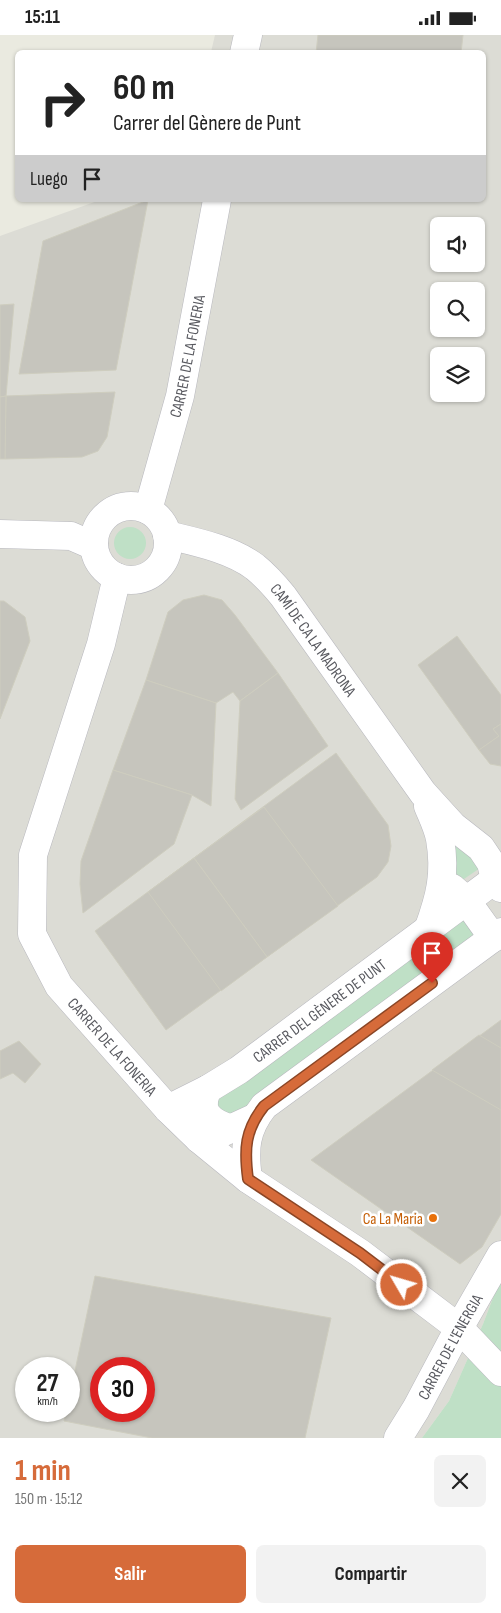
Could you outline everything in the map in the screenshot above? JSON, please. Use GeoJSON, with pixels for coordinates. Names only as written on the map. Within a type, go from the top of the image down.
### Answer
{"type":"FeatureCollection","features":[{"type":"Feature","properties":{"kind":"street"},"geometry":{"type":"LineString","coordinates":[[245,50],[248,35]]}},
{"type":"Feature","properties":{"kind":"street","name":"CARRER DE LA FONERIA"},"geometry":{"type":"LineString","coordinates":[[148,510],[180,396],[217,202]]}},
{"type":"Feature","properties":{"kind":"street"},"geometry":{"type":"LineString","coordinates":[[132,506],[148,510],[162,523],[167,535],[168,545],[161,563],[155,571],[137,579],[127,580],[110,574],[99,562],[94,545],[94,535],[98,525],[112,511],[122,507],[132,506]]}},
{"type":"Feature","properties":{"kind":"street"},"geometry":{"type":"LineString","coordinates":[[0,534],[71,536],[94,545]]}},
{"type":"Feature","properties":{"kind":"street","name":"CAMÍ DE CA LA MADRONA"},"geometry":{"type":"LineString","coordinates":[[167,535],[233,555],[253,566],[268,578],[288,602],[423,793],[453,826],[491,849],[490,863],[499,881]]}},
{"type":"Feature","properties":{"kind":"street","name":"CARRER DE LA FONERIA"},"geometry":{"type":"LineString","coordinates":[[117,577],[101,644],[34,855],[32,934],[59,986],[168,1109],[199,1139],[248,1179],[360,1253],[459,1328],[499,1370]]}},
{"type":"Feature","properties":{"kind":"street","name":"CAMÍ DE CA LA MADRONA"},"geometry":{"type":"LineString","coordinates":[[423,793],[440,837],[443,874],[440,893],[428,930]]}},
{"type":"Feature","properties":{"kind":"street"},"geometry":{"type":"LineString","coordinates":[[199,1139],[215,1136],[243,1124],[264,1106],[497,935],[466,900],[453,890],[443,874]]}},
{"type":"Feature","properties":{"kind":"street","name":"CARRER DEL GÈNERE DE PUNT"},"geometry":{"type":"LineString","coordinates":[[168,1109],[208,1089],[239,1070],[466,900],[499,881]]}},
{"type":"Feature","properties":{"kind":"street"},"geometry":{"type":"LineString","coordinates":[[208,1089],[203,1099],[204,1109],[210,1119],[219,1125],[243,1124]]}},
{"type":"Feature","properties":{"kind":"street"},"geometry":{"type":"LineString","coordinates":[[243,1124],[248,1131],[246,1144],[248,1179]]}},
{"type":"Feature","properties":{"kind":"street","name":"CARRER DE L'ENERGIA"},"geometry":{"type":"LineString","coordinates":[[398,1438],[501,1255]]}},
{"type":"Feature","properties":{"kind":"shaded area"},"geometry":{"type":"Polygon","coordinates":[[[215,35],[501,35],[501,1277],[483,1324],[449,1401],[422,1438],[0,1438],[0,236],[94,202],[486,202],[486,50],[211,50],[215,35]]]}},
{"type":"Feature","properties":{"kind":"green space"},"geometry":{"type":"Polygon","coordinates":[[[130,527],[136,528],[141,532],[145,537],[145,549],[141,554],[136,558],[130,559],[124,558],[119,554],[115,549],[114,543],[115,537],[119,532],[124,528],[130,527]]]}},
{"type":"Feature","properties":{"kind":"green space"},"geometry":{"type":"Polygon","coordinates":[[[447,837],[483,866],[461,881],[446,858],[447,837]]]}},
{"type":"Feature","properties":{"kind":"green space"},"geometry":{"type":"Polygon","coordinates":[[[466,916],[479,936],[238,1113],[230,1117],[215,1109],[219,1095],[466,916]]]}},
{"type":"Feature","properties":{"kind":"green space"},"geometry":{"type":"Polygon","coordinates":[[[501,1277],[501,1438],[422,1438],[449,1401],[483,1324],[501,1277]]]}},
{"type":"Feature","properties":{"kind":"building"},"geometry":{"type":"Polygon","coordinates":[[[318,35],[463,35],[461,50],[316,50],[318,35]]]}},
{"type":"Feature","properties":{"kind":"building"},"geometry":{"type":"Polygon","coordinates":[[[143,202],[148,202],[116,370],[19,374],[43,241],[143,202]]]}},
{"type":"Feature","properties":{"kind":"building"},"geometry":{"type":"Polygon","coordinates":[[[14,304],[6,396],[0,397],[0,305],[14,304]]]}},
{"type":"Feature","properties":{"kind":"building"},"geometry":{"type":"Polygon","coordinates":[[[115,392],[107,437],[98,451],[82,457],[5,459],[6,396],[115,392]]]}},
{"type":"Feature","properties":{"kind":"building"},"geometry":{"type":"Polygon","coordinates":[[[6,396],[5,459],[0,459],[0,397],[6,396]]]}},
{"type":"Feature","properties":{"kind":"building"},"geometry":{"type":"Polygon","coordinates":[[[204,595],[222,600],[278,673],[240,701],[233,692],[216,703],[146,680],[168,612],[183,600],[204,595]]]}},
{"type":"Feature","properties":{"kind":"building"},"geometry":{"type":"Polygon","coordinates":[[[0,601],[4,601],[25,617],[30,641],[0,719],[0,601]]]}},
{"type":"Feature","properties":{"kind":"building"},"geometry":{"type":"Polygon","coordinates":[[[457,636],[501,695],[501,724],[493,729],[499,736],[479,750],[418,665],[457,636]]]}},
{"type":"Feature","properties":{"kind":"building"},"geometry":{"type":"Polygon","coordinates":[[[278,673],[328,746],[241,810],[235,799],[240,701],[278,673]]]}},
{"type":"Feature","properties":{"kind":"building"},"geometry":{"type":"Polygon","coordinates":[[[146,680],[216,703],[211,806],[192,795],[113,770],[146,680]]]}},
{"type":"Feature","properties":{"kind":"building"},"geometry":{"type":"Polygon","coordinates":[[[501,724],[501,766],[490,764],[479,750],[499,736],[493,729],[501,724]]]}},
{"type":"Feature","properties":{"kind":"building"},"geometry":{"type":"Polygon","coordinates":[[[336,753],[388,825],[391,846],[388,862],[377,877],[166,1030],[95,931],[336,753]]]}},
{"type":"Feature","properties":{"kind":"building"},"geometry":{"type":"Polygon","coordinates":[[[113,770],[192,795],[174,844],[83,913],[80,884],[81,861],[113,770]]]}},
{"type":"Feature","properties":{"kind":"building"},"geometry":{"type":"Polygon","coordinates":[[[264,807],[338,906],[267,957],[194,858],[264,807]]]}},
{"type":"Feature","properties":{"kind":"building"},"geometry":{"type":"Polygon","coordinates":[[[194,858],[267,957],[221,991],[148,892],[194,858]]]}},
{"type":"Feature","properties":{"kind":"building"},"geometry":{"type":"Polygon","coordinates":[[[501,1020],[501,1214],[482,1247],[460,1264],[311,1160],[501,1020]]]}},
{"type":"Feature","properties":{"kind":"building"},"geometry":{"type":"Polygon","coordinates":[[[479,1035],[501,1048],[501,1110],[432,1070],[479,1035]]]}},
{"type":"Feature","properties":{"kind":"building"},"geometry":{"type":"Polygon","coordinates":[[[19,1041],[41,1064],[25,1083],[13,1073],[0,1079],[0,1051],[19,1041]]]}},
{"type":"Feature","properties":{"kind":"building"},"geometry":{"type":"Polygon","coordinates":[[[95,1276],[331,1318],[305,1438],[152,1438],[69,1422],[80,1422],[80,1357],[78,1357],[95,1276]]]}},
{"type":"Feature","properties":{"kind":"place","name":"Ca La Maria"},"geometry":{"type":"Point","coordinates":[433,1218]}},
{"type":"Feature","properties":{"kind":"route"},"geometry":{"type":"LineString","coordinates":[[402,1285],[360,1253],[248,1179],[246,1144],[248,1131],[264,1106],[432,983]]}}]}
